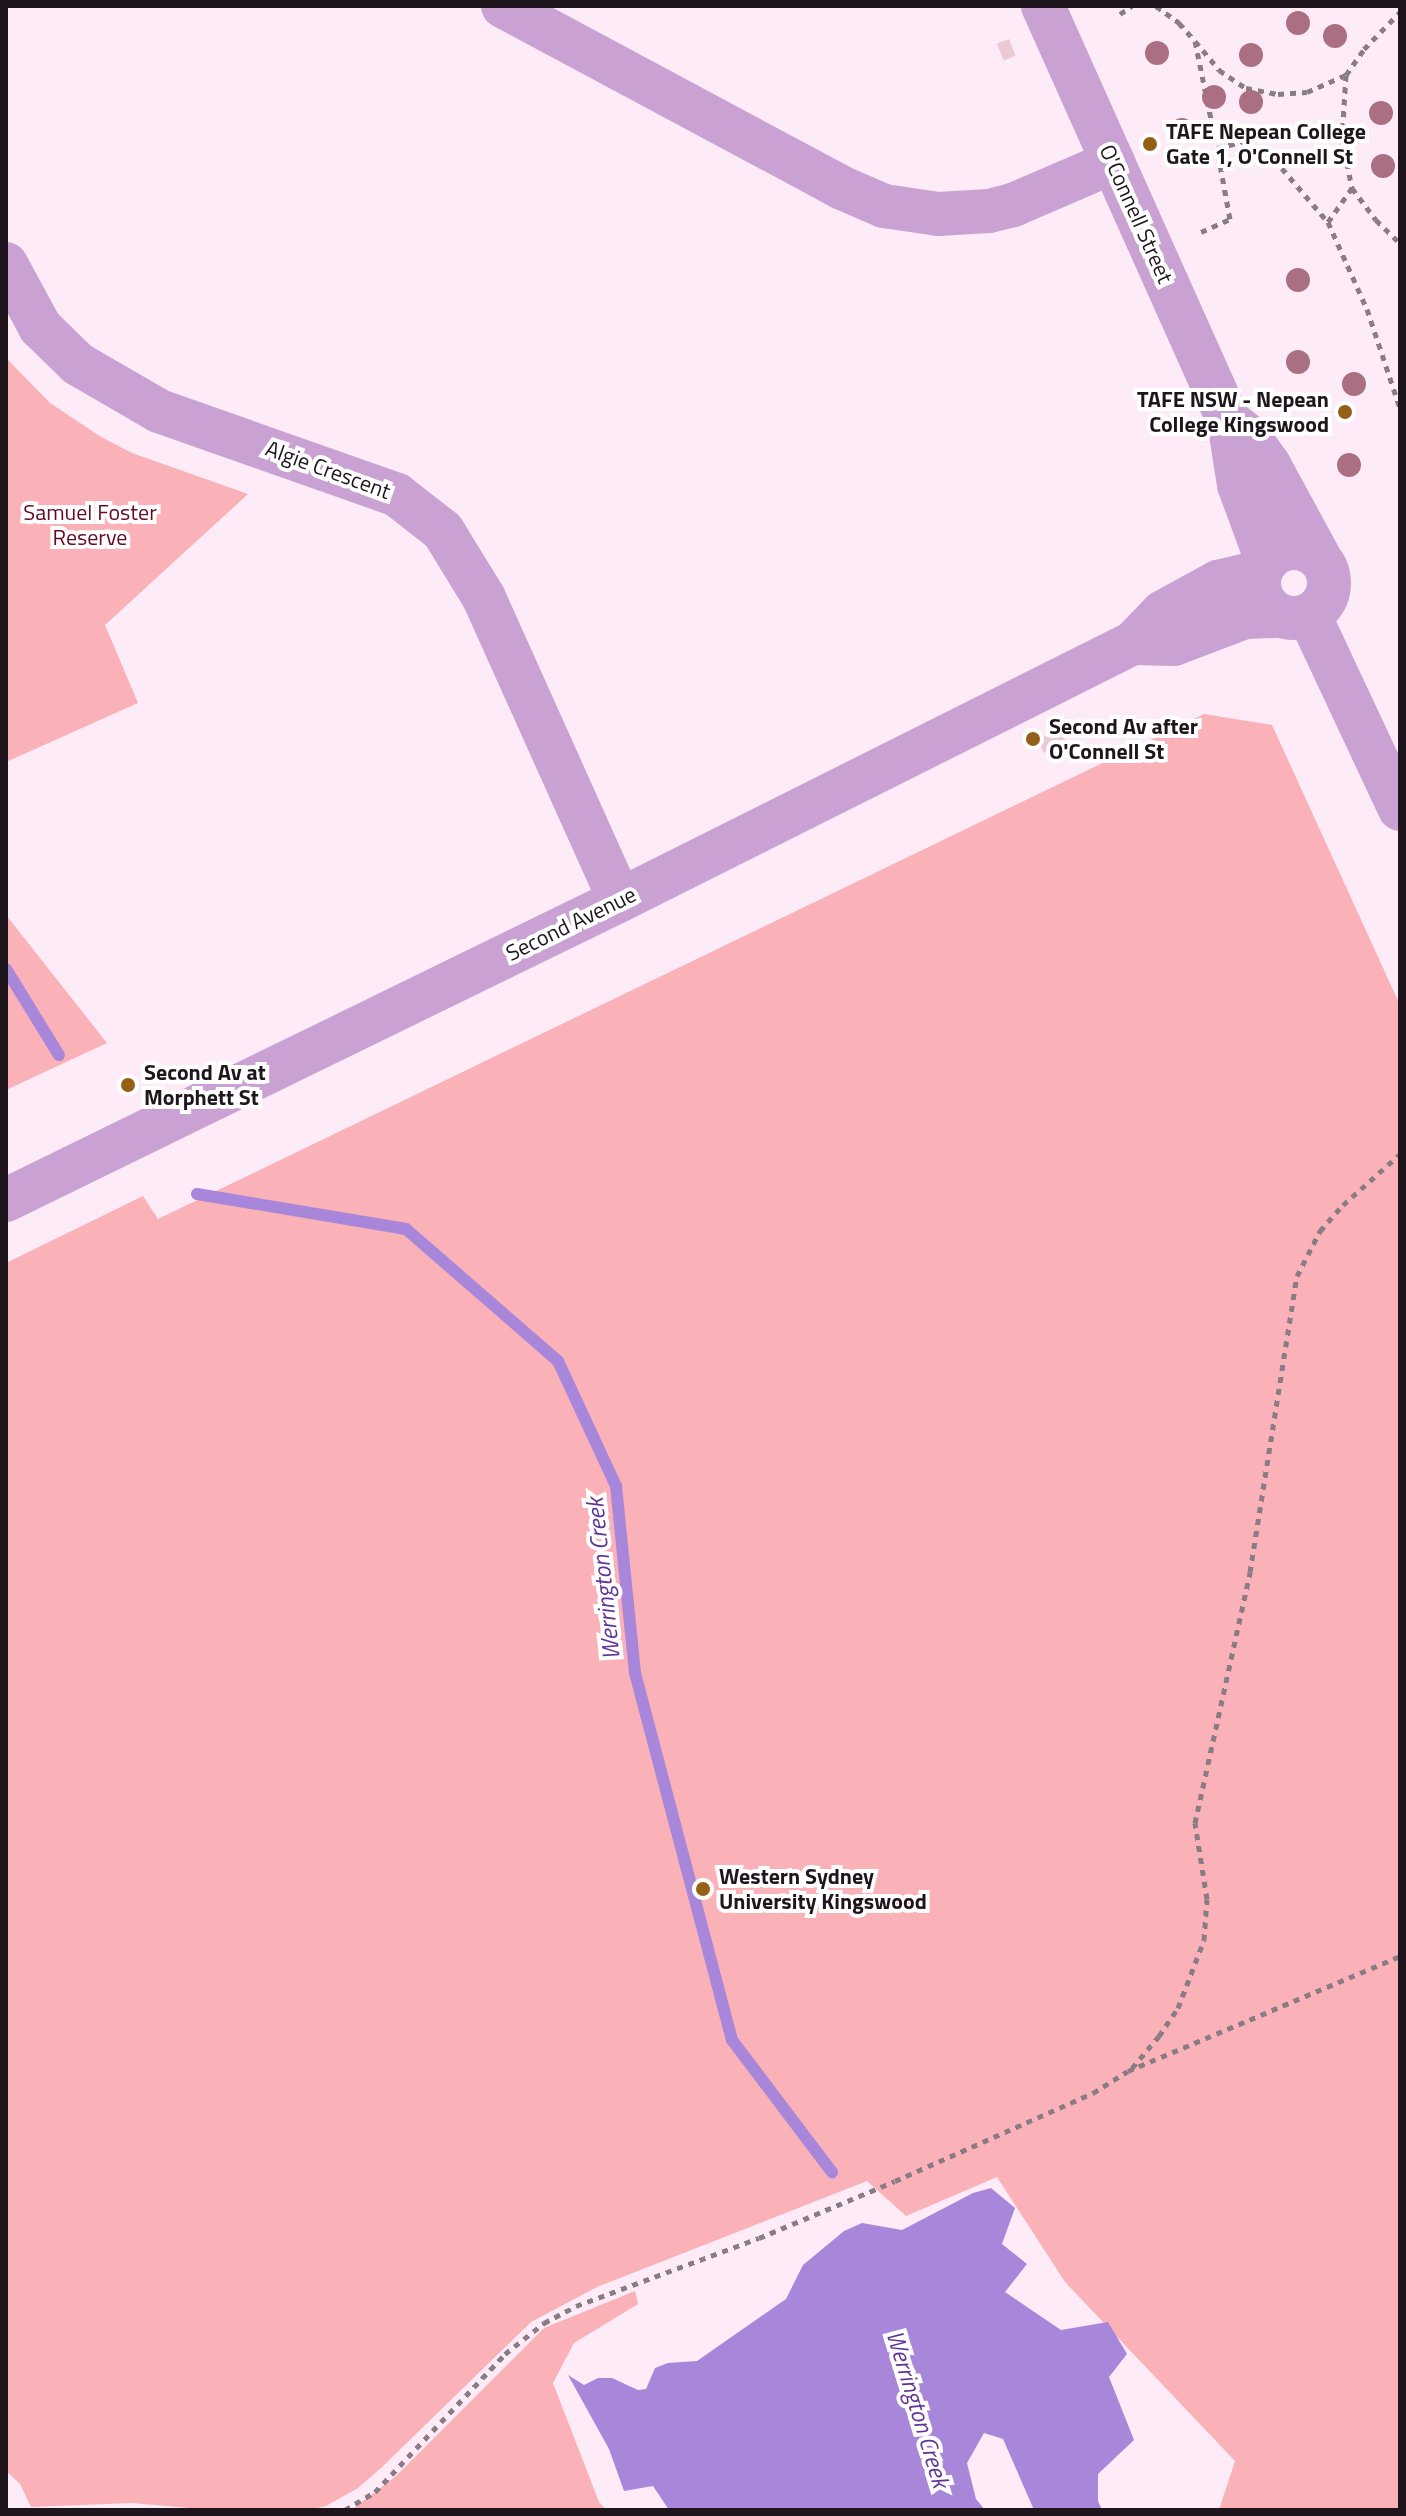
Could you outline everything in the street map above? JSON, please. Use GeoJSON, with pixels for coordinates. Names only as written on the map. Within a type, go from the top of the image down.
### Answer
{"type":"FeatureCollection","features":[{"type":"Feature","properties":{"kind":"street"},"geometry":{"type":"LineString","coordinates":[[503,6],[840,187],[884,206],[938,214],[989,211],[1013,205],[1113,162]]}},
{"type":"Feature","properties":{"kind":"street","name":"O'Connell Street"},"geometry":{"type":"LineString","coordinates":[[1043,6],[1229,421],[1231,453],[1264,566]]}},
{"type":"Feature","properties":{"kind":"street","name":"Algie Crescent"},"geometry":{"type":"LineString","coordinates":[[6,264],[40,327],[78,364],[159,411],[397,495],[443,531],[484,598],[620,900]]}},
{"type":"Feature","properties":{"kind":"street","name":"O'Connell Street"},"geometry":{"type":"LineString","coordinates":[[1229,421],[1248,436],[1269,465],[1319,557]]}},
{"type":"Feature","properties":{"kind":"street"},"geometry":{"type":"LineString","coordinates":[[1295,616],[1322,605],[1329,591],[1329,576],[1319,557],[1294,548],[1282,550],[1264,566],[1259,586],[1263,600],[1295,616],[1400,809]]}},
{"type":"Feature","properties":{"kind":"street","name":"Second Avenue"},"geometry":{"type":"LineString","coordinates":[[6,1200],[620,900],[1133,643],[1163,612],[1218,582],[1264,566]]}},
{"type":"Feature","properties":{"kind":"street","name":"Second Avenue"},"geometry":{"type":"LineString","coordinates":[[1133,643],[1174,644],[1245,617],[1295,616]]}},
{"type":"Feature","properties":{"kind":"path"},"geometry":{"type":"LineString","coordinates":[[1120,14],[1132,6]]}},
{"type":"Feature","properties":{"kind":"path"},"geometry":{"type":"LineString","coordinates":[[1156,6],[1179,23],[1219,70],[1246,88],[1278,94],[1307,92],[1346,75]]}},
{"type":"Feature","properties":{"kind":"path"},"geometry":{"type":"LineString","coordinates":[[1400,12],[1364,49],[1346,75],[1342,139],[1352,188],[1400,243]]}},
{"type":"Feature","properties":{"kind":"path"},"geometry":{"type":"LineString","coordinates":[[1195,41],[1230,219],[1201,232]]}},
{"type":"Feature","properties":{"kind":"path"},"geometry":{"type":"LineString","coordinates":[[1217,148],[1245,141],[1274,159],[1328,222],[1367,309],[1400,408]]}},
{"type":"Feature","properties":{"kind":"path"},"geometry":{"type":"LineString","coordinates":[[1328,222],[1352,188]]}},
{"type":"Feature","properties":{"kind":"path"},"geometry":{"type":"LineString","coordinates":[[1128,2071],[1159,2036],[1178,2008],[1204,1940],[1207,1899],[1195,1823],[1250,1572],[1297,1276],[1320,1231],[1343,1205],[1400,1154]]}},
{"type":"Feature","properties":{"kind":"path"},"geometry":{"type":"LineString","coordinates":[[345,2510],[375,2492],[496,2362],[544,2323],[576,2306],[759,2238],[895,2181],[1093,2093],[1128,2071],[1400,1956]]}},
{"type":"Feature","properties":{"kind":"green space","name":"Samuel Foster Reserve"},"geometry":{"type":"Polygon","coordinates":[[[6,358],[50,403],[101,437],[132,453],[248,494],[105,625],[138,703],[6,762],[6,358]]]}},
{"type":"Feature","properties":{"kind":"green space","name":"Western Sydney University Kingswood"},"geometry":{"type":"Polygon","coordinates":[[[1204,714],[1272,725],[1400,1005],[1400,2510],[1219,2510],[1235,2461],[1065,2282],[997,2177],[906,2216],[867,2181],[597,2287],[531,2322],[381,2468],[358,2488],[326,2506],[308,2510],[212,2510],[132,2503],[31,2507],[20,2484],[6,2471],[6,1263],[143,1196],[158,1219],[1204,714]]]}},
{"type":"Feature","properties":{"kind":"green space"},"geometry":{"type":"Polygon","coordinates":[[[6,915],[107,1043],[6,1090],[6,915]]]}},
{"type":"Feature","properties":{"kind":"green space"},"geometry":{"type":"Polygon","coordinates":[[[635,2291],[638,2304],[574,2343],[553,2383],[599,2502],[606,2510],[351,2510],[396,2476],[544,2328],[635,2291]]]}},
{"type":"Feature","properties":{"kind":"water"},"geometry":{"type":"Polygon","coordinates":[[[991,2188],[1015,2208],[1002,2244],[1027,2264],[1005,2292],[1061,2330],[1108,2322],[1127,2354],[1109,2377],[1134,2440],[1098,2474],[1098,2501],[1102,2510],[1034,2510],[1003,2439],[984,2433],[967,2463],[976,2499],[985,2510],[669,2510],[653,2486],[624,2491],[609,2449],[568,2375],[584,2385],[598,2378],[612,2378],[638,2390],[646,2389],[655,2368],[668,2363],[697,2361],[786,2299],[803,2265],[844,2231],[862,2223],[902,2230],[973,2193],[991,2188]]]}},
{"type":"Feature","properties":{"kind":"building"},"geometry":{"type":"Polygon","coordinates":[[[1009,39],[1016,56],[1004,61],[997,44],[1009,39]]]}},
{"type":"Feature","properties":{"kind":"building"},"geometry":{"type":"Polygon","coordinates":[[[1059,728],[1066,741],[1044,753],[1037,740],[1059,728]]]}},
{"type":"Feature","properties":{"kind":"waterway","name":"Werrington Creek"},"geometry":{"type":"LineString","coordinates":[[6,969],[59,1055]]}},
{"type":"Feature","properties":{"kind":"waterway","name":"Werrington Creek"},"geometry":{"type":"LineString","coordinates":[[197,1194],[406,1229],[558,1361],[616,1486],[635,1673],[732,2040],[832,2172]]}},
{"type":"Feature","properties":{"kind":"place","name":"TAFE Nepean College Gate 1, O'Connell St"},"geometry":{"type":"Point","coordinates":[1150,144]}},
{"type":"Feature","properties":{"kind":"place","name":"TAFE NSW - Nepean College Kingswood"},"geometry":{"type":"Point","coordinates":[1345,412]}},
{"type":"Feature","properties":{"kind":"place","name":"Second Av after O'Connell St"},"geometry":{"type":"Point","coordinates":[1033,739]}},
{"type":"Feature","properties":{"kind":"place","name":"Second Av at Morphett St"},"geometry":{"type":"Point","coordinates":[128,1085]}},
{"type":"Feature","properties":{"kind":"place","name":"Western Sydney University Kingswood"},"geometry":{"type":"Point","coordinates":[703,1889]}}]}
